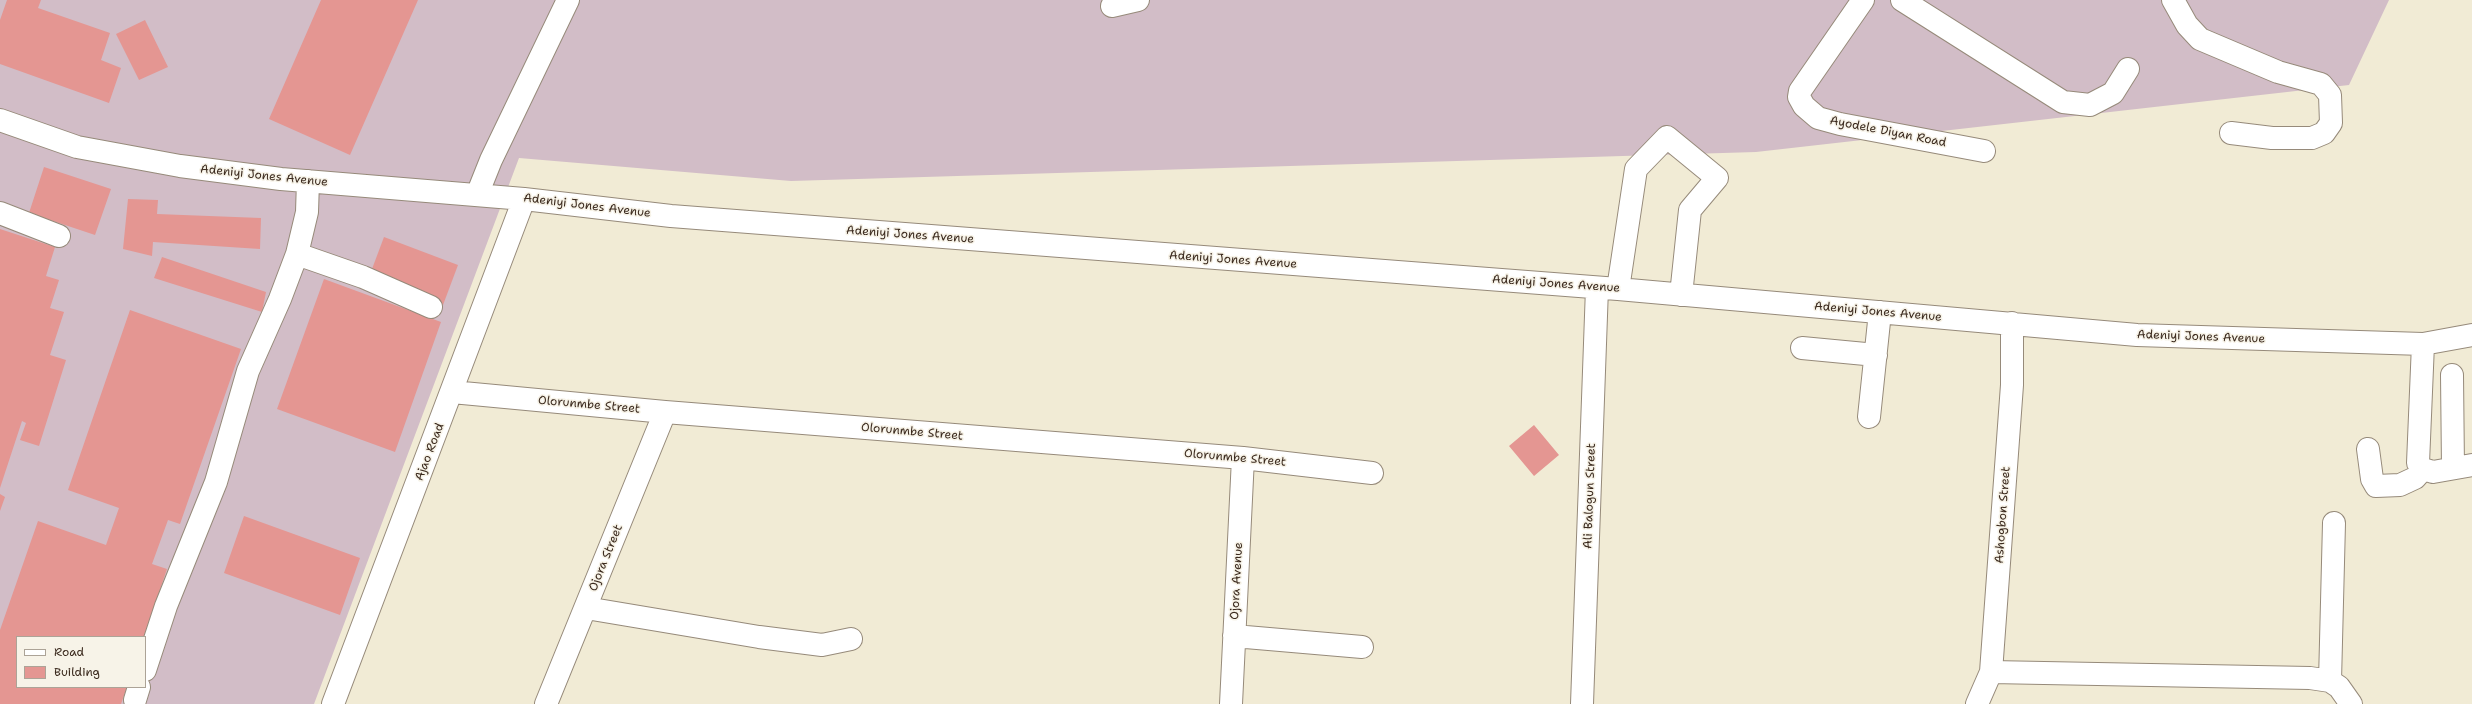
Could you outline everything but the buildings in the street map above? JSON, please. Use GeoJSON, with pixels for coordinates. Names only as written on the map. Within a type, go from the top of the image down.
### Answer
{"type":"FeatureCollection","features":[{"type":"Feature","properties":{"kind":"street"},"geometry":{"type":"LineString","coordinates":[[477,195],[491,160],[568,0]]}},
{"type":"Feature","properties":{"kind":"street"},"geometry":{"type":"LineString","coordinates":[[1112,6],[1138,0]]}},
{"type":"Feature","properties":{"kind":"street","name":"Ayodele Diyan Road"},"geometry":{"type":"LineString","coordinates":[[1863,0],[1800,91],[1799,97],[1804,106],[1818,118],[1840,124],[1984,151]]}},
{"type":"Feature","properties":{"kind":"street"},"geometry":{"type":"LineString","coordinates":[[1902,0],[2062,102],[2090,105],[2113,93],[2128,69]]}},
{"type":"Feature","properties":{"kind":"street"},"geometry":{"type":"LineString","coordinates":[[2173,0],[2187,25],[2200,40],[2278,72],[2321,84],[2330,94],[2331,123],[2324,133],[2312,138],[2272,138],[2232,134]]}},
{"type":"Feature","properties":{"kind":"street","name":"Adeniyi Jones Avenue"},"geometry":{"type":"LineString","coordinates":[[0,120],[77,147],[180,166],[308,182],[524,199],[671,216],[1608,288],[2137,335],[2423,344],[2472,335]]}},
{"type":"Feature","properties":{"kind":"street","name":"Ali Balogun Street"},"geometry":{"type":"LineString","coordinates":[[1582,704],[1608,288],[1636,169],[1667,137],[1717,178],[1690,210],[1681,295]]}},
{"type":"Feature","properties":{"kind":"street"},"geometry":{"type":"LineString","coordinates":[[146,667],[166,606],[216,482],[248,371],[280,299],[297,254],[308,212],[308,182]]}},
{"type":"Feature","properties":{"kind":"street","name":"Ajao Road"},"geometry":{"type":"LineString","coordinates":[[333,704],[524,199]]}},
{"type":"Feature","properties":{"kind":"street"},"geometry":{"type":"LineString","coordinates":[[0,213],[59,236]]}},
{"type":"Feature","properties":{"kind":"street"},"geometry":{"type":"LineString","coordinates":[[297,254],[363,277],[431,307]]}},
{"type":"Feature","properties":{"kind":"street"},"geometry":{"type":"LineString","coordinates":[[1869,417],[1880,312]]}},
{"type":"Feature","properties":{"kind":"street","name":"Ashogbon Street"},"geometry":{"type":"LineString","coordinates":[[1977,704],[1991,672],[2012,385],[2012,323]]}},
{"type":"Feature","properties":{"kind":"street"},"geometry":{"type":"LineString","coordinates":[[2423,344],[2418,463],[2424,469],[2433,472],[2462,467],[2452,375]]}},
{"type":"Feature","properties":{"kind":"street"},"geometry":{"type":"LineString","coordinates":[[1802,348],[1876,355]]}},
{"type":"Feature","properties":{"kind":"street","name":"Olorunmbe Street"},"geometry":{"type":"LineString","coordinates":[[452,392],[666,412],[1243,458],[1372,473]]}},
{"type":"Feature","properties":{"kind":"street","name":"Ojora Street"},"geometry":{"type":"LineString","coordinates":[[546,704],[666,412]]}},
{"type":"Feature","properties":{"kind":"street"},"geometry":{"type":"LineString","coordinates":[[2368,448],[2372,479],[2376,486],[2400,485],[2415,478],[2424,469]]}},
{"type":"Feature","properties":{"kind":"street","name":"Ojora Avenue"},"geometry":{"type":"LineString","coordinates":[[1231,704],[1243,458]]}},
{"type":"Feature","properties":{"kind":"street"},"geometry":{"type":"LineString","coordinates":[[2330,681],[2334,523]]}},
{"type":"Feature","properties":{"kind":"street"},"geometry":{"type":"LineString","coordinates":[[586,608],[822,645],[851,639]]}},
{"type":"Feature","properties":{"kind":"street"},"geometry":{"type":"LineString","coordinates":[[1234,636],[1362,647]]}},
{"type":"Feature","properties":{"kind":"street"},"geometry":{"type":"LineString","coordinates":[[1991,672],[2310,678],[2330,681],[2339,687],[2351,704]]}},
{"type":"Feature","properties":{"kind":"shaded area"},"geometry":{"type":"Polygon","coordinates":[[[0,0],[2389,0],[2349,85],[1756,152],[791,181],[519,158],[314,704],[0,704],[0,0]]]}}]}
